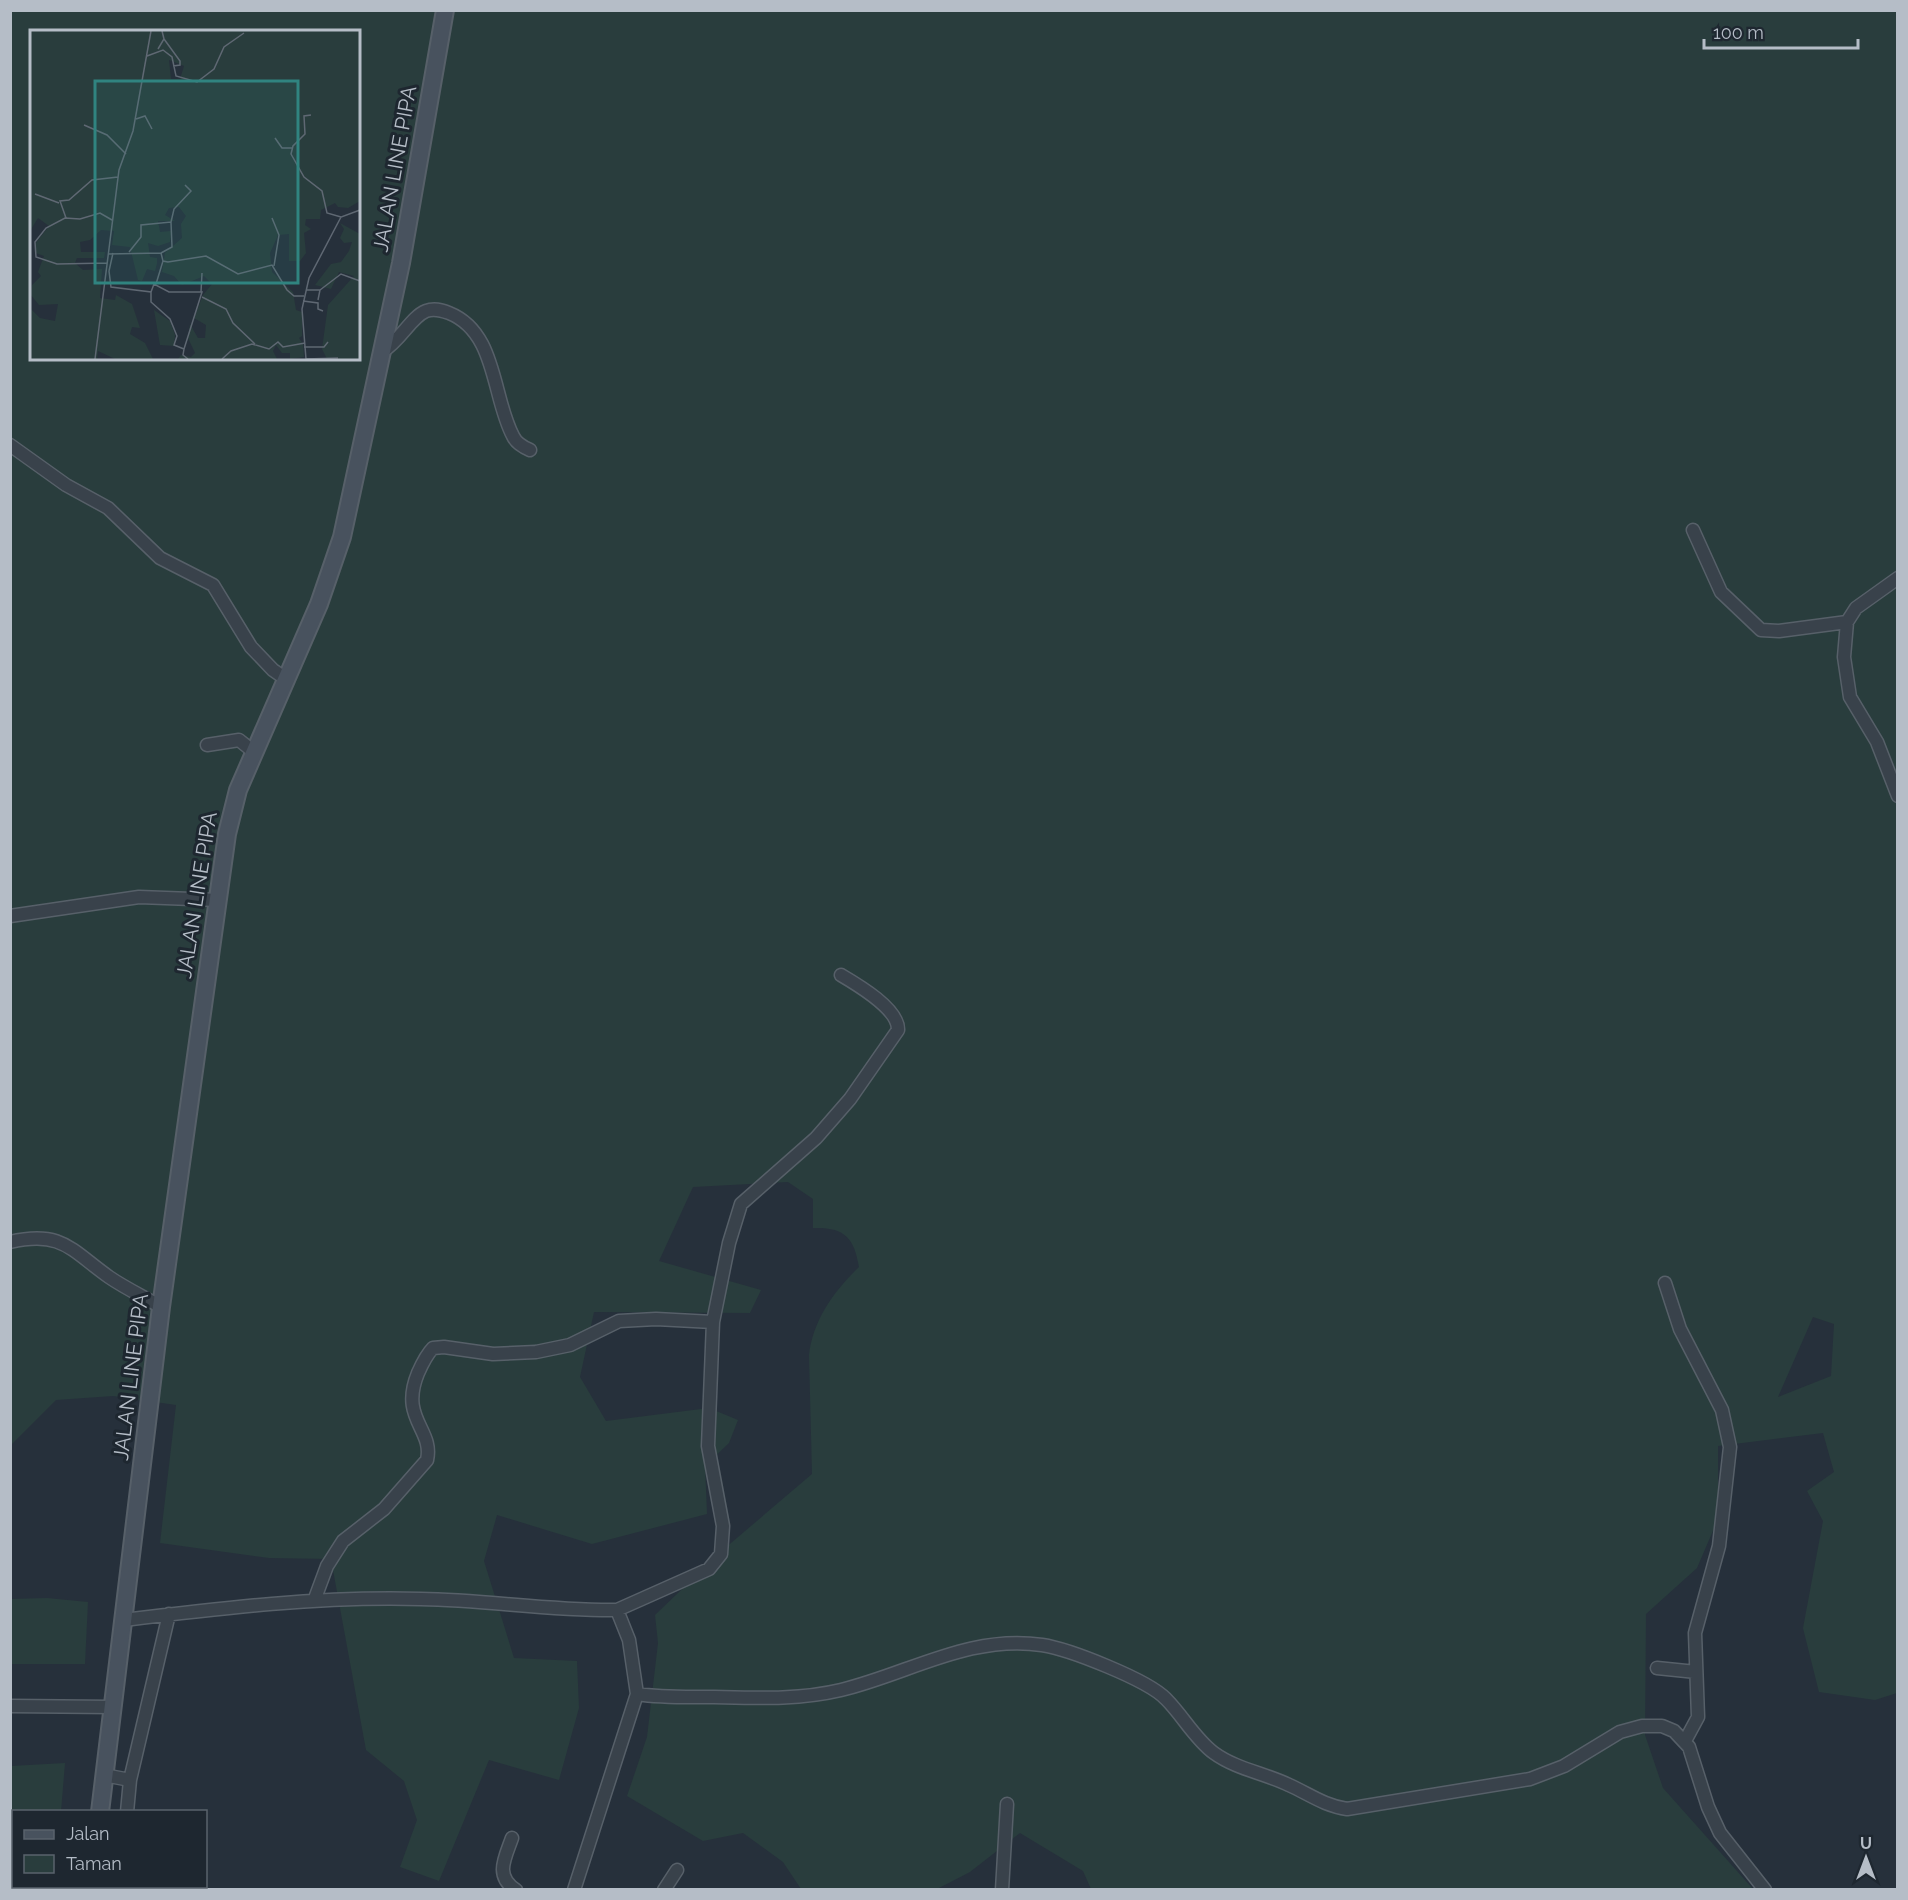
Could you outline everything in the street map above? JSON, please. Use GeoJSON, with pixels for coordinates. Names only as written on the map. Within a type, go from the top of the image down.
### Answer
{"type":"FeatureCollection","features":[{"type":"Feature","properties":{"kind":"main road","name":"JALAN LINE PIPA"},"geometry":{"type":"LineString","coordinates":[[100,1810],[161,1307],[227,834],[238,790],[319,604],[342,537],[401,263],[445,10]]}},
{"type":"Feature","properties":{"kind":"street"},"geometry":{"type":"LineString","coordinates":[[383,351],[396,343],[416,317],[425,312],[444,311],[464,321],[482,345],[513,437],[530,450]]}},
{"type":"Feature","properties":{"kind":"street"},"geometry":{"type":"LineString","coordinates":[[10,445],[66,485],[108,508],[160,558],[213,585],[251,647],[273,670],[286,679]]}},
{"type":"Feature","properties":{"kind":"street"},"geometry":{"type":"LineString","coordinates":[[1693,530],[1721,592],[1761,630],[1779,632],[1847,622]]}},
{"type":"Feature","properties":{"kind":"street"},"geometry":{"type":"LineString","coordinates":[[1898,578],[1856,608],[1847,622],[1844,657],[1850,697],[1877,742],[1898,796]]}},
{"type":"Feature","properties":{"kind":"street"},"geometry":{"type":"LineString","coordinates":[[207,745],[239,740],[254,752]]}},
{"type":"Feature","properties":{"kind":"street"},"geometry":{"type":"LineString","coordinates":[[10,916],[139,897],[218,900]]}},
{"type":"Feature","properties":{"kind":"street"},"geometry":{"type":"LineString","coordinates":[[124,1620],[314,1601],[419,1599],[565,1610],[617,1610],[709,1569],[721,1554],[723,1526],[708,1446],[713,1322],[733,1226],[741,1204],[816,1138],[850,1099],[898,1030],[896,1016],[860,986],[841,975]]}},
{"type":"Feature","properties":{"kind":"street"},"geometry":{"type":"LineString","coordinates":[[10,1242],[43,1237],[67,1244],[110,1277],[161,1307]]}},
{"type":"Feature","properties":{"kind":"street"},"geometry":{"type":"LineString","coordinates":[[1665,1283],[1680,1329],[1722,1410],[1729,1434],[1729,1458],[1719,1546],[1695,1633],[1698,1717],[1685,1741]]}},
{"type":"Feature","properties":{"kind":"street"},"geometry":{"type":"LineString","coordinates":[[314,1601],[327,1566],[343,1541],[384,1509],[428,1460],[428,1446],[412,1410],[412,1396],[421,1368],[433,1348],[493,1354],[536,1352],[570,1345],[619,1321],[656,1319],[713,1322]]}},
{"type":"Feature","properties":{"kind":"street"},"geometry":{"type":"LineString","coordinates":[[574,1890],[637,1694],[629,1640],[617,1610]]}},
{"type":"Feature","properties":{"kind":"street"},"geometry":{"type":"LineString","coordinates":[[127,1810],[130,1780],[169,1614]]}},
{"type":"Feature","properties":{"kind":"street"},"geometry":{"type":"LineString","coordinates":[[637,1694],[682,1697],[811,1696],[869,1683],[960,1650],[1011,1644],[1044,1646],[1087,1660],[1153,1689],[1166,1698],[1213,1752],[1232,1764],[1282,1781],[1332,1806],[1347,1809],[1536,1777],[1564,1766],[1620,1732],[1634,1727],[1662,1726],[1674,1731],[1685,1741],[1693,1755],[1708,1807],[1720,1833],[1765,1890]]}},
{"type":"Feature","properties":{"kind":"street"},"geometry":{"type":"LineString","coordinates":[[1657,1668],[1696,1672]]}},
{"type":"Feature","properties":{"kind":"street"},"geometry":{"type":"LineString","coordinates":[[10,1706],[113,1707]]}},
{"type":"Feature","properties":{"kind":"street"},"geometry":{"type":"LineString","coordinates":[[104,1775],[130,1780]]}},
{"type":"Feature","properties":{"kind":"street"},"geometry":{"type":"LineString","coordinates":[[1002,1890],[1008,1804]]}},
{"type":"Feature","properties":{"kind":"street"},"geometry":{"type":"LineString","coordinates":[[512,1838],[502,1874],[505,1882],[516,1890]]}},
{"type":"Feature","properties":{"kind":"street"},"geometry":{"type":"LineString","coordinates":[[664,1890],[677,1870]]}},
{"type":"Feature","properties":{"kind":"green space"},"geometry":{"type":"Polygon","coordinates":[[[10,11],[1897,11],[1897,1693],[1875,1700],[1819,1692],[1803,1628],[1823,1521],[1807,1491],[1834,1472],[1823,1433],[1718,1446],[1718,1519],[1697,1568],[1646,1614],[1645,1735],[1663,1788],[1753,1889],[1091,1889],[1083,1871],[1020,1833],[970,1872],[937,1889],[801,1889],[783,1862],[743,1833],[703,1841],[627,1796],[647,1737],[658,1643],[655,1615],[724,1549],[812,1474],[809,1355],[811,1342],[820,1318],[833,1296],[859,1267],[854,1248],[846,1236],[833,1229],[813,1228],[813,1199],[788,1182],[693,1187],[659,1261],[761,1290],[750,1313],[594,1312],[580,1377],[606,1421],[709,1408],[738,1420],[729,1443],[705,1466],[707,1514],[592,1544],[497,1515],[484,1561],[514,1658],[577,1661],[579,1708],[559,1780],[489,1760],[439,1881],[400,1867],[417,1820],[404,1781],[366,1750],[331,1559],[269,1558],[160,1543],[176,1405],[113,1396],[56,1400],[11,1445],[10,11]],[[1813,1317],[1778,1397],[1831,1376],[1834,1324],[1813,1317]]]}},
{"type":"Feature","properties":{"kind":"green space"},"geometry":{"type":"Polygon","coordinates":[[[47,1598],[88,1602],[85,1664],[11,1664],[11,1599],[47,1598]]]}},
{"type":"Feature","properties":{"kind":"green space"},"geometry":{"type":"Polygon","coordinates":[[[65,1763],[61,1810],[12,1810],[12,1888],[56,1889],[11,1889],[11,1766],[65,1763]]]}}]}
